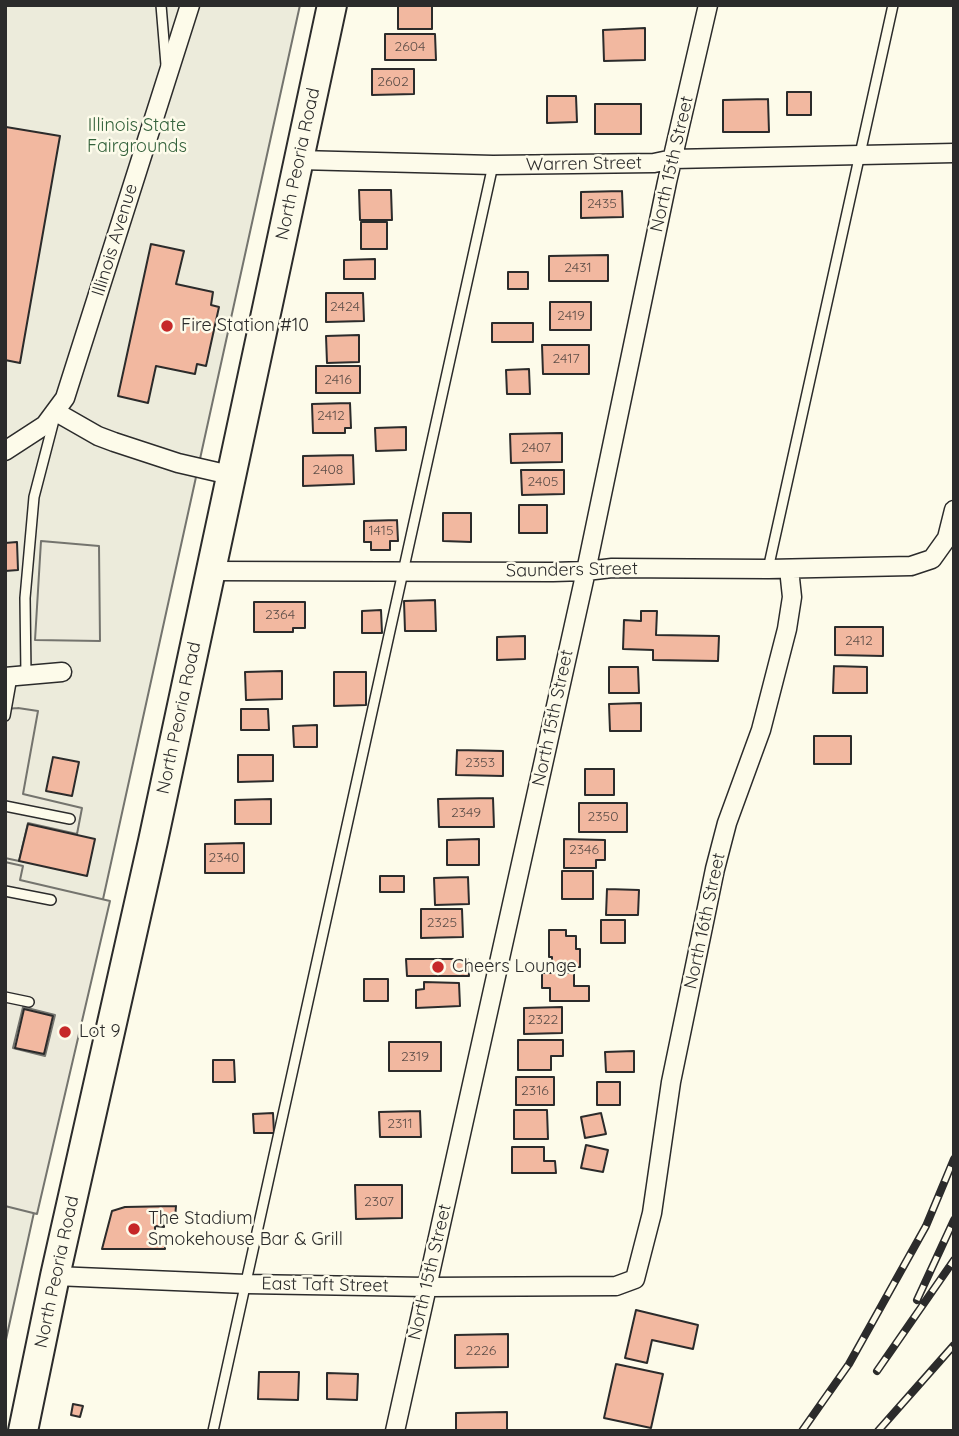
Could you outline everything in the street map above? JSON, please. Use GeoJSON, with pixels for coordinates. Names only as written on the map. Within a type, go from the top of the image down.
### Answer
{"type":"FeatureCollection","features":[{"type":"Feature","properties":{"kind":"main road","name":"North Peoria Road"},"geometry":{"type":"LineString","coordinates":[[23,1431],[55,1276],[153,841],[332,5]]}},
{"type":"Feature","properties":{"kind":"street","name":"Illinois Avenue"},"geometry":{"type":"LineString","coordinates":[[5,450],[45,425],[65,398],[190,5]]}},
{"type":"Feature","properties":{"kind":"street","name":"North 15th Street"},"geometry":{"type":"LineString","coordinates":[[395,1431],[586,572],[708,5]]}},
{"type":"Feature","properties":{"kind":"street","name":"Warren Street"},"geometry":{"type":"LineString","coordinates":[[299,160],[492,165],[654,163],[673,159],[954,153]]}},
{"type":"Feature","properties":{"kind":"street"},"geometry":{"type":"LineString","coordinates":[[56,412],[114,442],[178,463],[230,475]]}},
{"type":"Feature","properties":{"kind":"street","name":"Saunders Street"},"geometry":{"type":"LineString","coordinates":[[211,572],[586,572],[612,568],[789,569],[911,566],[932,559],[947,538],[954,510]]}},
{"type":"Feature","properties":{"kind":"street","name":"North 16th Street"},"geometry":{"type":"LineString","coordinates":[[635,1279],[652,1213],[671,1082],[715,869],[727,823],[761,730],[788,629],[792,597],[789,569]]}},
{"type":"Feature","properties":{"kind":"street"},"geometry":{"type":"LineString","coordinates":[[15,677],[62,672]]}},
{"type":"Feature","properties":{"kind":"street","name":"East Taft Street"},"geometry":{"type":"LineString","coordinates":[[55,1276],[246,1284],[426,1287],[616,1286],[635,1279]]}},
{"type":"Feature","properties":{"kind":"lane"},"geometry":{"type":"LineString","coordinates":[[161,5],[167,74]]}},
{"type":"Feature","properties":{"kind":"lane"},"geometry":{"type":"LineString","coordinates":[[768,569],[893,5]]}},
{"type":"Feature","properties":{"kind":"lane"},"geometry":{"type":"LineString","coordinates":[[213,1431],[492,165]]}},
{"type":"Feature","properties":{"kind":"lane"},"geometry":{"type":"LineString","coordinates":[[5,716],[15,677],[34,497],[56,412]]}},
{"type":"Feature","properties":{"kind":"lane"},"geometry":{"type":"LineString","coordinates":[[5,806],[70,819]]}},
{"type":"Feature","properties":{"kind":"lane"},"geometry":{"type":"LineString","coordinates":[[5,891],[51,900]]}},
{"type":"Feature","properties":{"kind":"lane"},"geometry":{"type":"LineString","coordinates":[[5,997],[29,1002]]}},
{"type":"Feature","properties":{"kind":"green space","name":"Illinois State Fairgrounds"},"geometry":{"type":"Polygon","coordinates":[[[5,5],[300,5],[5,1344],[5,5]]]}},
{"type":"Feature","properties":{"kind":"shaded area"},"geometry":{"type":"Polygon","coordinates":[[[41,541],[99,546],[100,641],[35,640],[41,541]]]}},
{"type":"Feature","properties":{"kind":"shaded area"},"geometry":{"type":"Polygon","coordinates":[[[5,709],[38,711],[23,794],[82,808],[77,834],[28,823],[19,861],[5,858],[5,709]]]}},
{"type":"Feature","properties":{"kind":"shaded area","name":"Lot 9"},"geometry":{"type":"Polygon","coordinates":[[[5,862],[23,866],[20,880],[110,901],[37,1214],[5,1206],[5,862]],[[23,1007],[13,1048],[45,1056],[55,1015],[23,1007]]]}},
{"type":"Feature","properties":{"kind":"building"},"geometry":{"type":"Polygon","coordinates":[[[398,5],[432,5],[432,29],[398,29],[398,5]]]}},
{"type":"Feature","properties":{"kind":"building"},"geometry":{"type":"Polygon","coordinates":[[[645,28],[645,60],[604,61],[603,30],[645,28]]]}},
{"type":"Feature","properties":{"kind":"building"},"geometry":{"type":"Polygon","coordinates":[[[385,34],[435,34],[436,60],[385,60],[385,34]]]}},
{"type":"Feature","properties":{"kind":"building"},"geometry":{"type":"Polygon","coordinates":[[[372,69],[414,69],[414,94],[372,95],[372,69]]]}},
{"type":"Feature","properties":{"kind":"building"},"geometry":{"type":"Polygon","coordinates":[[[787,92],[811,92],[811,115],[787,115],[787,92]]]}},
{"type":"Feature","properties":{"kind":"building"},"geometry":{"type":"Polygon","coordinates":[[[547,96],[576,96],[577,122],[547,123],[547,96]]]}},
{"type":"Feature","properties":{"kind":"building"},"geometry":{"type":"Polygon","coordinates":[[[768,99],[769,132],[723,132],[723,100],[768,99]]]}},
{"type":"Feature","properties":{"kind":"building"},"geometry":{"type":"Polygon","coordinates":[[[595,104],[641,104],[641,134],[595,134],[595,104]]]}},
{"type":"Feature","properties":{"kind":"building"},"geometry":{"type":"Polygon","coordinates":[[[6,127],[60,136],[20,363],[5,360],[6,127]]]}},
{"type":"Feature","properties":{"kind":"building"},"geometry":{"type":"Polygon","coordinates":[[[359,190],[391,190],[392,220],[360,220],[359,190]]]}},
{"type":"Feature","properties":{"kind":"building"},"geometry":{"type":"Polygon","coordinates":[[[622,191],[623,217],[581,218],[581,192],[622,191]]]}},
{"type":"Feature","properties":{"kind":"building"},"geometry":{"type":"Polygon","coordinates":[[[361,222],[387,222],[387,249],[361,249],[361,222]]]}},
{"type":"Feature","properties":{"kind":"building"},"geometry":{"type":"Polygon","coordinates":[[[151,244],[184,251],[176,284],[213,292],[211,305],[219,307],[206,366],[197,364],[195,374],[156,366],[148,403],[118,396],[151,244]]]}},
{"type":"Feature","properties":{"kind":"building"},"geometry":{"type":"Polygon","coordinates":[[[608,255],[608,281],[549,281],[549,256],[608,255]]]}},
{"type":"Feature","properties":{"kind":"building"},"geometry":{"type":"Polygon","coordinates":[[[375,259],[375,279],[344,279],[344,260],[375,259]]]}},
{"type":"Feature","properties":{"kind":"building"},"geometry":{"type":"Polygon","coordinates":[[[508,272],[528,272],[528,289],[508,289],[508,272]]]}},
{"type":"Feature","properties":{"kind":"building"},"geometry":{"type":"Polygon","coordinates":[[[326,293],[363,293],[364,321],[326,322],[326,293]]]}},
{"type":"Feature","properties":{"kind":"building"},"geometry":{"type":"Polygon","coordinates":[[[550,302],[591,302],[591,330],[550,330],[550,302]]]}},
{"type":"Feature","properties":{"kind":"building"},"geometry":{"type":"Polygon","coordinates":[[[492,323],[533,323],[533,342],[492,342],[492,323]]]}},
{"type":"Feature","properties":{"kind":"building"},"geometry":{"type":"Polygon","coordinates":[[[359,335],[359,362],[327,363],[326,336],[359,335]]]}},
{"type":"Feature","properties":{"kind":"building"},"geometry":{"type":"Polygon","coordinates":[[[542,345],[589,345],[589,374],[543,374],[542,345]]]}},
{"type":"Feature","properties":{"kind":"building"},"geometry":{"type":"Polygon","coordinates":[[[316,366],[360,366],[360,393],[316,393],[316,366]]]}},
{"type":"Feature","properties":{"kind":"building"},"geometry":{"type":"Polygon","coordinates":[[[529,369],[530,394],[507,394],[506,370],[529,369]]]}},
{"type":"Feature","properties":{"kind":"building"},"geometry":{"type":"Polygon","coordinates":[[[350,403],[351,428],[345,428],[345,433],[313,433],[312,404],[350,403]]]}},
{"type":"Feature","properties":{"kind":"building"},"geometry":{"type":"Polygon","coordinates":[[[406,427],[406,450],[376,451],[375,428],[406,427]]]}},
{"type":"Feature","properties":{"kind":"building"},"geometry":{"type":"Polygon","coordinates":[[[562,433],[562,462],[511,463],[510,434],[562,433]]]}},
{"type":"Feature","properties":{"kind":"building"},"geometry":{"type":"Polygon","coordinates":[[[353,455],[354,484],[303,486],[303,456],[353,455]]]}},
{"type":"Feature","properties":{"kind":"building"},"geometry":{"type":"Polygon","coordinates":[[[521,470],[564,470],[564,494],[522,495],[521,470]]]}},
{"type":"Feature","properties":{"kind":"building"},"geometry":{"type":"Polygon","coordinates":[[[519,505],[547,505],[547,533],[519,533],[519,505]]]}},
{"type":"Feature","properties":{"kind":"building"},"geometry":{"type":"Polygon","coordinates":[[[443,513],[471,513],[471,542],[443,541],[443,513]]]}},
{"type":"Feature","properties":{"kind":"building"},"geometry":{"type":"Polygon","coordinates":[[[397,520],[398,541],[390,541],[390,550],[371,550],[371,542],[364,542],[364,521],[397,520]]]}},
{"type":"Feature","properties":{"kind":"building"},"geometry":{"type":"Polygon","coordinates":[[[17,542],[18,570],[5,571],[5,543],[17,542]]]}},
{"type":"Feature","properties":{"kind":"building"},"geometry":{"type":"Polygon","coordinates":[[[435,600],[436,631],[405,631],[404,601],[435,600]]]}},
{"type":"Feature","properties":{"kind":"building"},"geometry":{"type":"Polygon","coordinates":[[[254,602],[305,602],[305,628],[293,628],[293,632],[254,632],[254,602]]]}},
{"type":"Feature","properties":{"kind":"building"},"geometry":{"type":"Polygon","coordinates":[[[381,610],[382,633],[362,633],[362,611],[381,610]]]}},
{"type":"Feature","properties":{"kind":"building"},"geometry":{"type":"Polygon","coordinates":[[[641,611],[657,611],[656,635],[719,636],[718,661],[653,660],[653,650],[623,649],[624,620],[641,621],[641,611]]]}},
{"type":"Feature","properties":{"kind":"building"},"geometry":{"type":"Polygon","coordinates":[[[835,627],[883,627],[883,656],[835,655],[835,627]]]}},
{"type":"Feature","properties":{"kind":"building"},"geometry":{"type":"Polygon","coordinates":[[[525,636],[525,659],[497,660],[497,637],[525,636]]]}},
{"type":"Feature","properties":{"kind":"building"},"geometry":{"type":"Polygon","coordinates":[[[834,666],[867,667],[867,693],[833,693],[834,666]]]}},
{"type":"Feature","properties":{"kind":"building"},"geometry":{"type":"Polygon","coordinates":[[[609,667],[638,667],[639,693],[609,693],[609,667]]]}},
{"type":"Feature","properties":{"kind":"building"},"geometry":{"type":"Polygon","coordinates":[[[282,671],[282,699],[246,700],[245,672],[282,671]]]}},
{"type":"Feature","properties":{"kind":"building"},"geometry":{"type":"Polygon","coordinates":[[[334,672],[366,672],[366,705],[334,706],[334,672]]]}},
{"type":"Feature","properties":{"kind":"building"},"geometry":{"type":"Polygon","coordinates":[[[641,703],[641,731],[610,731],[609,704],[641,703]]]}},
{"type":"Feature","properties":{"kind":"building"},"geometry":{"type":"Polygon","coordinates":[[[241,709],[268,709],[269,730],[241,730],[241,709]]]}},
{"type":"Feature","properties":{"kind":"building"},"geometry":{"type":"Polygon","coordinates":[[[317,725],[317,747],[294,747],[293,726],[317,725]]]}},
{"type":"Feature","properties":{"kind":"building"},"geometry":{"type":"Polygon","coordinates":[[[814,736],[851,736],[851,764],[814,764],[814,736]]]}},
{"type":"Feature","properties":{"kind":"building"},"geometry":{"type":"Polygon","coordinates":[[[457,750],[503,751],[503,776],[456,775],[457,750]]]}},
{"type":"Feature","properties":{"kind":"building"},"geometry":{"type":"Polygon","coordinates":[[[238,755],[273,755],[273,781],[238,782],[238,755]]]}},
{"type":"Feature","properties":{"kind":"building"},"geometry":{"type":"Polygon","coordinates":[[[53,757],[79,762],[72,796],[46,791],[53,757]]]}},
{"type":"Feature","properties":{"kind":"building"},"geometry":{"type":"Polygon","coordinates":[[[585,769],[614,769],[614,795],[585,795],[585,769]]]}},
{"type":"Feature","properties":{"kind":"building"},"geometry":{"type":"Polygon","coordinates":[[[493,798],[494,827],[439,827],[438,799],[493,798]]]}},
{"type":"Feature","properties":{"kind":"building"},"geometry":{"type":"Polygon","coordinates":[[[271,799],[271,824],[235,824],[235,800],[271,799]]]}},
{"type":"Feature","properties":{"kind":"building"},"geometry":{"type":"Polygon","coordinates":[[[579,803],[627,803],[627,832],[579,832],[579,803]]]}},
{"type":"Feature","properties":{"kind":"building"},"geometry":{"type":"Polygon","coordinates":[[[28,824],[95,839],[87,876],[19,861],[28,824]]]}},
{"type":"Feature","properties":{"kind":"building"},"geometry":{"type":"Polygon","coordinates":[[[479,839],[479,865],[447,865],[447,840],[479,839]]]}},
{"type":"Feature","properties":{"kind":"building"},"geometry":{"type":"Polygon","coordinates":[[[564,839],[605,840],[605,860],[596,860],[596,868],[564,868],[564,839]]]}},
{"type":"Feature","properties":{"kind":"building"},"geometry":{"type":"Polygon","coordinates":[[[244,843],[244,873],[205,873],[205,844],[244,843]]]}},
{"type":"Feature","properties":{"kind":"building"},"geometry":{"type":"Polygon","coordinates":[[[562,871],[593,871],[593,899],[562,899],[562,871]]]}},
{"type":"Feature","properties":{"kind":"building"},"geometry":{"type":"Polygon","coordinates":[[[380,876],[404,876],[404,892],[380,892],[380,876]]]}},
{"type":"Feature","properties":{"kind":"building"},"geometry":{"type":"Polygon","coordinates":[[[468,877],[469,904],[435,905],[434,878],[468,877]]]}},
{"type":"Feature","properties":{"kind":"building"},"geometry":{"type":"Polygon","coordinates":[[[607,889],[639,890],[638,915],[606,915],[607,889]]]}},
{"type":"Feature","properties":{"kind":"building"},"geometry":{"type":"Polygon","coordinates":[[[421,909],[462,909],[463,937],[421,938],[421,909]]]}},
{"type":"Feature","properties":{"kind":"building"},"geometry":{"type":"Polygon","coordinates":[[[601,920],[625,920],[625,943],[601,943],[601,920]]]}},
{"type":"Feature","properties":{"kind":"building"},"geometry":{"type":"Polygon","coordinates":[[[549,930],[566,930],[566,936],[576,936],[576,949],[580,949],[580,967],[552,967],[552,957],[549,957],[549,930]]]}},
{"type":"Feature","properties":{"kind":"building"},"geometry":{"type":"Polygon","coordinates":[[[406,959],[468,959],[469,976],[407,976],[406,959]]]}},
{"type":"Feature","properties":{"kind":"building"},"geometry":{"type":"Polygon","coordinates":[[[542,973],[574,973],[574,986],[589,986],[589,1001],[550,1001],[550,988],[542,988],[542,973]]]}},
{"type":"Feature","properties":{"kind":"building"},"geometry":{"type":"Polygon","coordinates":[[[364,979],[388,979],[388,1001],[364,1001],[364,979]]]}},
{"type":"Feature","properties":{"kind":"building"},"geometry":{"type":"Polygon","coordinates":[[[424,982],[459,983],[460,1006],[416,1008],[416,990],[424,989],[424,982]]]}},
{"type":"Feature","properties":{"kind":"building"},"geometry":{"type":"Polygon","coordinates":[[[562,1007],[562,1033],[524,1034],[524,1008],[562,1007]]]}},
{"type":"Feature","properties":{"kind":"building"},"geometry":{"type":"Polygon","coordinates":[[[24,1009],[53,1016],[44,1054],[15,1048],[24,1009]]]}},
{"type":"Feature","properties":{"kind":"building"},"geometry":{"type":"Polygon","coordinates":[[[518,1040],[563,1040],[563,1056],[551,1056],[551,1070],[518,1070],[518,1040]]]}},
{"type":"Feature","properties":{"kind":"building"},"geometry":{"type":"Polygon","coordinates":[[[389,1042],[441,1042],[441,1071],[389,1071],[389,1042]]]}},
{"type":"Feature","properties":{"kind":"building"},"geometry":{"type":"Polygon","coordinates":[[[634,1051],[634,1072],[606,1072],[605,1052],[634,1051]]]}},
{"type":"Feature","properties":{"kind":"building"},"geometry":{"type":"Polygon","coordinates":[[[213,1060],[234,1060],[235,1082],[213,1082],[213,1060]]]}},
{"type":"Feature","properties":{"kind":"building"},"geometry":{"type":"Polygon","coordinates":[[[516,1077],[554,1077],[554,1105],[516,1105],[516,1077]]]}},
{"type":"Feature","properties":{"kind":"building"},"geometry":{"type":"Polygon","coordinates":[[[597,1082],[620,1082],[620,1105],[597,1105],[597,1082]]]}},
{"type":"Feature","properties":{"kind":"building"},"geometry":{"type":"Polygon","coordinates":[[[514,1110],[547,1110],[548,1139],[514,1139],[514,1110]]]}},
{"type":"Feature","properties":{"kind":"building"},"geometry":{"type":"Polygon","coordinates":[[[420,1111],[421,1137],[380,1137],[379,1112],[420,1111]]]}},
{"type":"Feature","properties":{"kind":"building"},"geometry":{"type":"Polygon","coordinates":[[[273,1113],[274,1133],[254,1133],[253,1114],[273,1113]]]}},
{"type":"Feature","properties":{"kind":"building"},"geometry":{"type":"Polygon","coordinates":[[[601,1113],[606,1134],[585,1138],[581,1117],[601,1113]]]}},
{"type":"Feature","properties":{"kind":"building"},"geometry":{"type":"Polygon","coordinates":[[[586,1145],[608,1150],[603,1172],[581,1168],[586,1145]]]}},
{"type":"Feature","properties":{"kind":"building"},"geometry":{"type":"Polygon","coordinates":[[[512,1147],[544,1147],[544,1161],[555,1161],[556,1173],[512,1173],[512,1147]]]}},
{"type":"Feature","properties":{"kind":"building"},"geometry":{"type":"Polygon","coordinates":[[[355,1185],[402,1185],[402,1218],[356,1219],[355,1185]]]}},
{"type":"Feature","properties":{"kind":"building"},"geometry":{"type":"Polygon","coordinates":[[[176,1206],[175,1219],[164,1219],[164,1227],[155,1226],[155,1237],[165,1237],[165,1249],[102,1249],[112,1211],[125,1207],[176,1206]]]}},
{"type":"Feature","properties":{"kind":"building"},"geometry":{"type":"Polygon","coordinates":[[[636,1310],[698,1325],[693,1349],[652,1340],[647,1363],[625,1358],[636,1310]]]}},
{"type":"Feature","properties":{"kind":"building"},"geometry":{"type":"Polygon","coordinates":[[[508,1334],[508,1367],[455,1368],[455,1335],[508,1334]]]}},
{"type":"Feature","properties":{"kind":"building"},"geometry":{"type":"Polygon","coordinates":[[[616,1364],[663,1374],[651,1428],[604,1418],[616,1364]]]}},
{"type":"Feature","properties":{"kind":"building"},"geometry":{"type":"Polygon","coordinates":[[[259,1372],[299,1372],[298,1400],[258,1399],[259,1372]]]}},
{"type":"Feature","properties":{"kind":"building"},"geometry":{"type":"Polygon","coordinates":[[[327,1373],[358,1374],[357,1400],[327,1399],[327,1373]]]}},
{"type":"Feature","properties":{"kind":"building"},"geometry":{"type":"Polygon","coordinates":[[[73,1404],[83,1406],[80,1417],[71,1415],[73,1404]]]}},
{"type":"Feature","properties":{"kind":"building"},"geometry":{"type":"Polygon","coordinates":[[[507,1412],[507,1431],[456,1431],[456,1413],[507,1412]]]}},
{"type":"Feature","properties":{"kind":"railway"},"geometry":{"type":"LineString","coordinates":[[802,1431],[849,1364],[926,1226],[954,1159]]}},
{"type":"Feature","properties":{"kind":"railway"},"geometry":{"type":"LineString","coordinates":[[917,1300],[954,1220]]}},
{"type":"Feature","properties":{"kind":"railway"},"geometry":{"type":"LineString","coordinates":[[877,1371],[954,1260]]}},
{"type":"Feature","properties":{"kind":"railway"},"geometry":{"type":"LineString","coordinates":[[878,1431],[954,1345]]}},
{"type":"Feature","properties":{"kind":"place","name":"Fire Station #10"},"geometry":{"type":"Point","coordinates":[167,326]}},
{"type":"Feature","properties":{"kind":"place","name":"Cheers Lounge"},"geometry":{"type":"Point","coordinates":[438,967]}},
{"type":"Feature","properties":{"kind":"place","name":"Lot 9"},"geometry":{"type":"Point","coordinates":[65,1032]}},
{"type":"Feature","properties":{"kind":"place","name":"The Stadium Smokehouse Bar & Grill"},"geometry":{"type":"Point","coordinates":[134,1229]}}]}
